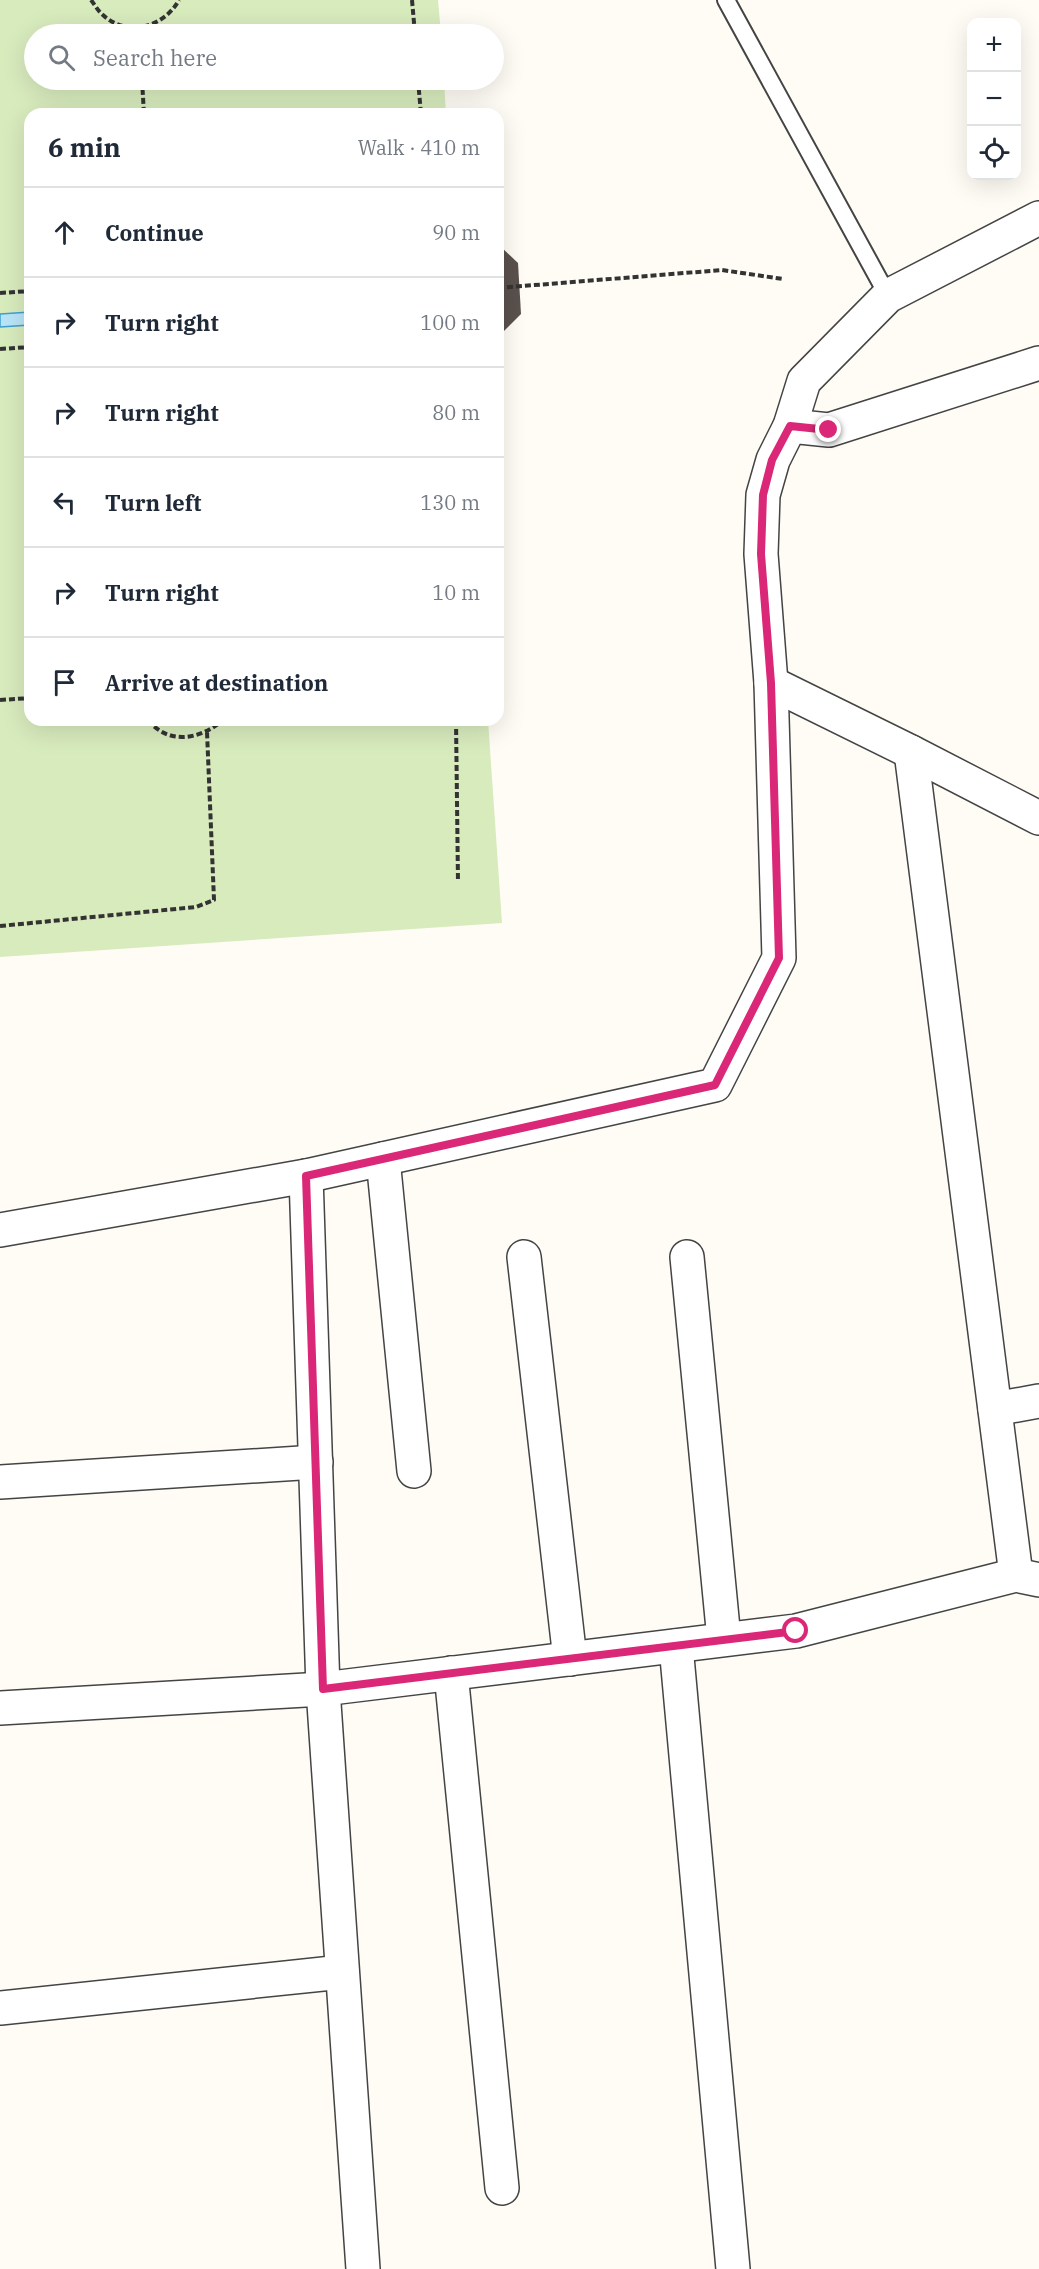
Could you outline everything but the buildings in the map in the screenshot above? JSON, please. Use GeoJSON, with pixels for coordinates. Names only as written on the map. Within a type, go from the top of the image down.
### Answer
{"type":"FeatureCollection","features":[{"type":"Feature","properties":{"kind":"street"},"geometry":{"type":"LineString","coordinates":[[0,1230],[306,1176],[715,1085],[779,958],[771,683],[761,554],[763,495],[772,460],[790,426],[804,381],[888,296],[1039,218]]}},
{"type":"Feature","properties":{"kind":"street"},"geometry":{"type":"LineString","coordinates":[[790,426],[829,430],[1039,363]]}},
{"type":"Feature","properties":{"kind":"street"},"geometry":{"type":"LineString","coordinates":[[771,683],[1039,818]]}},
{"type":"Feature","properties":{"kind":"street"},"geometry":{"type":"LineString","coordinates":[[0,1708],[323,1689],[796,1631],[1028,1578],[995,1409],[911,752]]}},
{"type":"Feature","properties":{"kind":"street"},"geometry":{"type":"LineString","coordinates":[[383,1159],[414,1471]]}},
{"type":"Feature","properties":{"kind":"street"},"geometry":{"type":"LineString","coordinates":[[306,1176],[323,1689],[363,2269]]}},
{"type":"Feature","properties":{"kind":"street"},"geometry":{"type":"LineString","coordinates":[[524,1257],[570,1659]]}},
{"type":"Feature","properties":{"kind":"street"},"geometry":{"type":"LineString","coordinates":[[687,1257],[724,1640]]}},
{"type":"Feature","properties":{"kind":"street"},"geometry":{"type":"LineString","coordinates":[[995,1409],[1039,1401]]}},
{"type":"Feature","properties":{"kind":"street"},"geometry":{"type":"LineString","coordinates":[[0,1482],[316,1462]]}},
{"type":"Feature","properties":{"kind":"street"},"geometry":{"type":"LineString","coordinates":[[676,1646],[733,2269]]}},
{"type":"Feature","properties":{"kind":"street"},"geometry":{"type":"LineString","coordinates":[[451,1673],[502,2188]]}},
{"type":"Feature","properties":{"kind":"street"},"geometry":{"type":"LineString","coordinates":[[0,2007],[342,1972]]}},
{"type":"Feature","properties":{"kind":"lane"},"geometry":{"type":"LineString","coordinates":[[726,0],[888,296]]}},
{"type":"Feature","properties":{"kind":"path"},"geometry":{"type":"LineString","coordinates":[[91,0],[103,15],[118,24]]}},
{"type":"Feature","properties":{"kind":"path"},"geometry":{"type":"LineString","coordinates":[[153,24],[172,11],[179,0]]}},
{"type":"Feature","properties":{"kind":"path"},"geometry":{"type":"LineString","coordinates":[[412,0],[413,24]]}},
{"type":"Feature","properties":{"kind":"path"},"geometry":{"type":"LineString","coordinates":[[143,90],[144,108]]}},
{"type":"Feature","properties":{"kind":"path"},"geometry":{"type":"LineString","coordinates":[[419,90],[420,108]]}},
{"type":"Feature","properties":{"kind":"path"},"geometry":{"type":"LineString","coordinates":[[504,288],[722,270],[783,279]]}},
{"type":"Feature","properties":{"kind":"path"},"geometry":{"type":"LineString","coordinates":[[0,292],[24,291]]}},
{"type":"Feature","properties":{"kind":"path"},"geometry":{"type":"LineString","coordinates":[[0,349],[24,347]]}},
{"type":"Feature","properties":{"kind":"path"},"geometry":{"type":"LineString","coordinates":[[0,700],[24,698]]}},
{"type":"Feature","properties":{"kind":"path"},"geometry":{"type":"LineString","coordinates":[[155,726],[169,735],[189,738],[207,732],[215,726]]}},
{"type":"Feature","properties":{"kind":"path"},"geometry":{"type":"LineString","coordinates":[[456,726],[458,882]]}},
{"type":"Feature","properties":{"kind":"path"},"geometry":{"type":"LineString","coordinates":[[0,926],[196,907],[214,900],[207,732]]}},
{"type":"Feature","properties":{"kind":"green space"},"geometry":{"type":"Polygon","coordinates":[[[0,0],[438,0],[440,24],[24,24],[24,90],[445,90],[446,108],[24,108],[24,726],[488,726],[502,923],[0,957],[0,0]]]}},
{"type":"Feature","properties":{"kind":"water"},"geometry":{"type":"Polygon","coordinates":[[[24,312],[24,325],[0,327],[0,314],[24,312]]]}},
{"type":"Feature","properties":{"kind":"route"},"geometry":{"type":"LineString","coordinates":[[796,1631],[323,1689],[306,1176],[715,1085],[779,958],[771,683],[761,554],[763,495],[772,460],[790,426],[829,430]]}}]}
